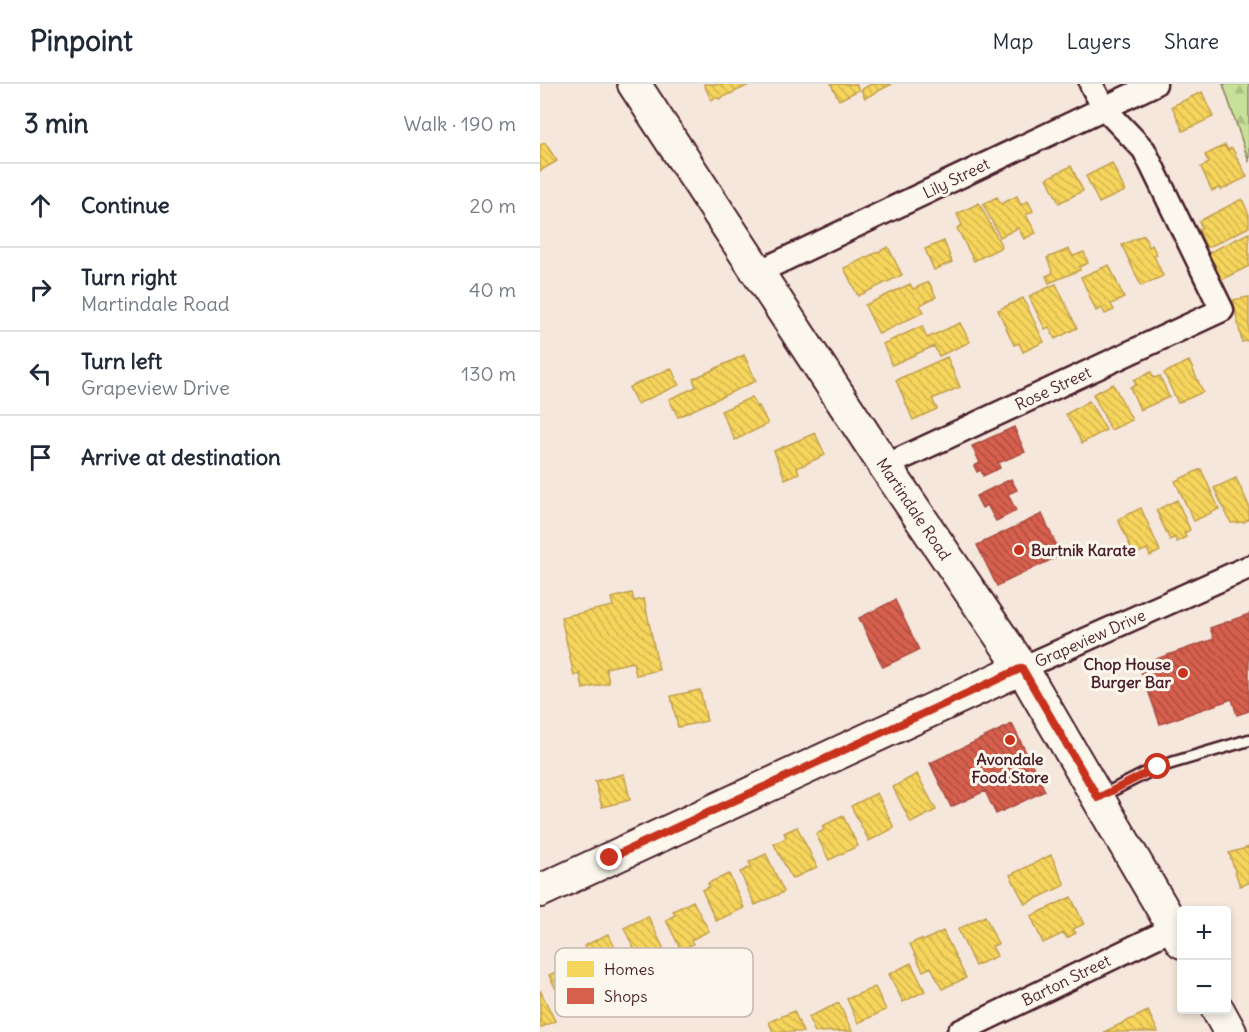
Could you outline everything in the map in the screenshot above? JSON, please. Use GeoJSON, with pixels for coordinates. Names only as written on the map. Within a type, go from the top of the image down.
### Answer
{"type":"FeatureCollection","features":[{"type":"Feature","properties":{"kind":"main road","name":"Martindale Road"},"geometry":{"type":"LineString","coordinates":[[634,84],[885,466],[1022,668],[1177,933]]}},
{"type":"Feature","properties":{"kind":"main road","name":"Grapeview Drive"},"geometry":{"type":"LineString","coordinates":[[540,891],[1022,668]]}},
{"type":"Feature","properties":{"kind":"main road"},"geometry":{"type":"LineString","coordinates":[[1220,1014],[1230,1032]]}},
{"type":"Feature","properties":{"kind":"street"},"geometry":{"type":"LineString","coordinates":[[1091,84],[1103,108]]}},
{"type":"Feature","properties":{"kind":"street","name":"Lily Street"},"geometry":{"type":"LineString","coordinates":[[759,272],[1155,84]]}},
{"type":"Feature","properties":{"kind":"street","name":"Rose Street"},"geometry":{"type":"LineString","coordinates":[[885,466],[1222,310],[1144,150],[1103,108]]}},
{"type":"Feature","properties":{"kind":"street","name":"Grapeview Drive"},"geometry":{"type":"LineString","coordinates":[[1022,668],[1249,567]]}},
{"type":"Feature","properties":{"kind":"street","name":"Barton Street"},"geometry":{"type":"LineString","coordinates":[[959,1032],[1177,935]]}},
{"type":"Feature","properties":{"kind":"lane"},"geometry":{"type":"LineString","coordinates":[[1098,798],[1158,767],[1249,740]]}},
{"type":"Feature","properties":{"kind":"green space"},"geometry":{"type":"Polygon","coordinates":[[[1223,84],[1249,84],[1249,162],[1223,84]]]}},
{"type":"Feature","properties":{"kind":"building: Homes"},"geometry":{"type":"Polygon","coordinates":[[[704,84],[751,84],[719,99],[717,97],[711,100],[704,84]]]}},
{"type":"Feature","properties":{"kind":"building: Homes"},"geometry":{"type":"Polygon","coordinates":[[[831,84],[856,84],[859,90],[839,100],[831,84]]]}},
{"type":"Feature","properties":{"kind":"building: Homes"},"geometry":{"type":"Polygon","coordinates":[[[871,84],[892,84],[865,98],[861,90],[871,84]]]}},
{"type":"Feature","properties":{"kind":"building: Homes"},"geometry":{"type":"Polygon","coordinates":[[[1202,92],[1213,117],[1183,131],[1172,106],[1202,92]]]}},
{"type":"Feature","properties":{"kind":"building: Homes"},"geometry":{"type":"Polygon","coordinates":[[[545,143],[557,161],[540,171],[540,145],[545,143]]]}},
{"type":"Feature","properties":{"kind":"building: Homes"},"geometry":{"type":"Polygon","coordinates":[[[1225,145],[1228,150],[1232,148],[1247,177],[1221,190],[1220,187],[1212,191],[1201,167],[1209,163],[1205,155],[1225,145]]]}},
{"type":"Feature","properties":{"kind":"building: Homes"},"geometry":{"type":"Polygon","coordinates":[[[1112,163],[1125,191],[1099,203],[1086,176],[1112,163]]]}},
{"type":"Feature","properties":{"kind":"building: Homes"},"geometry":{"type":"Polygon","coordinates":[[[1071,166],[1083,191],[1059,203],[1047,178],[1071,166]]]}},
{"type":"Feature","properties":{"kind":"building: Homes"},"geometry":{"type":"Polygon","coordinates":[[[1017,196],[1021,205],[1028,201],[1033,211],[1026,215],[1036,233],[1024,239],[1018,228],[1000,237],[983,204],[997,197],[1001,204],[1017,196]]]}},
{"type":"Feature","properties":{"kind":"building: Homes"},"geometry":{"type":"Polygon","coordinates":[[[1242,199],[1249,215],[1249,227],[1207,248],[1198,229],[1202,228],[1199,221],[1242,199]]]}},
{"type":"Feature","properties":{"kind":"building: Homes"},"geometry":{"type":"Polygon","coordinates":[[[979,203],[1002,247],[974,261],[957,228],[962,225],[957,214],[979,203]]]}},
{"type":"Feature","properties":{"kind":"building: Homes"},"geometry":{"type":"Polygon","coordinates":[[[1249,233],[1249,266],[1221,280],[1208,253],[1249,233]]]}},
{"type":"Feature","properties":{"kind":"building: Homes"},"geometry":{"type":"Polygon","coordinates":[[[1144,235],[1149,247],[1152,245],[1157,255],[1154,256],[1163,276],[1141,286],[1122,245],[1144,235]]]}},
{"type":"Feature","properties":{"kind":"building: Homes"},"geometry":{"type":"Polygon","coordinates":[[[944,241],[952,262],[934,270],[925,249],[944,241]]]}},
{"type":"Feature","properties":{"kind":"building: Homes"},"geometry":{"type":"Polygon","coordinates":[[[888,247],[902,275],[858,296],[844,268],[888,247]]]}},
{"type":"Feature","properties":{"kind":"building: Homes"},"geometry":{"type":"Polygon","coordinates":[[[1069,249],[1073,256],[1084,252],[1088,263],[1079,267],[1080,270],[1049,283],[1046,276],[1053,273],[1047,258],[1069,249]]]}},
{"type":"Feature","properties":{"kind":"building: Homes"},"geometry":{"type":"Polygon","coordinates":[[[1109,265],[1124,298],[1111,304],[1114,310],[1105,314],[1102,308],[1096,311],[1081,277],[1109,265]]]}},
{"type":"Feature","properties":{"kind":"building: Homes"},"geometry":{"type":"Polygon","coordinates":[[[929,282],[936,297],[920,305],[924,312],[879,334],[865,305],[910,284],[913,289],[929,282]]]}},
{"type":"Feature","properties":{"kind":"building: Homes"},"geometry":{"type":"Polygon","coordinates":[[[1056,284],[1077,328],[1055,339],[1049,327],[1045,329],[1029,296],[1056,284]]]}},
{"type":"Feature","properties":{"kind":"building: Homes"},"geometry":{"type":"Polygon","coordinates":[[[1249,297],[1249,340],[1242,342],[1233,300],[1249,297]]]}},
{"type":"Feature","properties":{"kind":"building: Homes"},"geometry":{"type":"Polygon","coordinates":[[[1023,298],[1044,342],[1023,352],[1019,343],[1014,345],[998,310],[1023,298]]]}},
{"type":"Feature","properties":{"kind":"building: Homes"},"geometry":{"type":"Polygon","coordinates":[[[960,323],[970,342],[939,356],[934,346],[892,365],[883,344],[922,326],[927,338],[960,323]]]}},
{"type":"Feature","properties":{"kind":"building: Homes"},"geometry":{"type":"Polygon","coordinates":[[[744,355],[756,381],[678,417],[669,399],[696,387],[693,379],[744,355]]]}},
{"type":"Feature","properties":{"kind":"building: Homes"},"geometry":{"type":"Polygon","coordinates":[[[947,357],[960,387],[932,399],[937,409],[913,420],[896,380],[947,357]]]}},
{"type":"Feature","properties":{"kind":"building: Homes"},"geometry":{"type":"Polygon","coordinates":[[[1189,361],[1203,392],[1178,403],[1164,373],[1189,361]]]}},
{"type":"Feature","properties":{"kind":"building: Homes"},"geometry":{"type":"Polygon","coordinates":[[[671,368],[679,385],[637,404],[629,387],[671,368]]]}},
{"type":"Feature","properties":{"kind":"building: Homes"},"geometry":{"type":"Polygon","coordinates":[[[1151,372],[1154,378],[1160,376],[1169,397],[1140,410],[1130,387],[1136,385],[1134,380],[1151,372]]]}},
{"type":"Feature","properties":{"kind":"building: Homes"},"geometry":{"type":"Polygon","coordinates":[[[1113,384],[1132,420],[1111,430],[1093,394],[1113,384]]]}},
{"type":"Feature","properties":{"kind":"building: Homes"},"geometry":{"type":"Polygon","coordinates":[[[752,397],[768,424],[735,440],[721,411],[752,397]]]}},
{"type":"Feature","properties":{"kind":"building: Homes"},"geometry":{"type":"Polygon","coordinates":[[[1089,401],[1106,430],[1082,443],[1066,414],[1089,401]]]}},
{"type":"Feature","properties":{"kind":"building: Homes"},"geometry":{"type":"Polygon","coordinates":[[[815,433],[825,455],[797,468],[799,473],[785,479],[774,451],[815,433]]]}},
{"type":"Feature","properties":{"kind":"building: Homes"},"geometry":{"type":"Polygon","coordinates":[[[1201,469],[1219,509],[1194,521],[1175,481],[1201,469]]]}},
{"type":"Feature","properties":{"kind":"building: Homes"},"geometry":{"type":"Polygon","coordinates":[[[1236,478],[1249,506],[1249,519],[1244,522],[1231,523],[1214,488],[1236,478]]]}},
{"type":"Feature","properties":{"kind":"building: Homes"},"geometry":{"type":"Polygon","coordinates":[[[1177,500],[1190,530],[1184,533],[1186,537],[1177,542],[1175,537],[1170,540],[1156,510],[1177,500]]]}},
{"type":"Feature","properties":{"kind":"building: Homes"},"geometry":{"type":"Polygon","coordinates":[[[1141,508],[1160,551],[1150,556],[1147,549],[1134,555],[1118,519],[1141,508]]]}},
{"type":"Feature","properties":{"kind":"building: Homes"},"geometry":{"type":"Polygon","coordinates":[[[632,593],[634,601],[644,599],[659,670],[636,675],[633,662],[606,668],[609,683],[583,689],[580,674],[574,676],[561,617],[613,606],[611,598],[632,593]]]}},
{"type":"Feature","properties":{"kind":"building: Homes"},"geometry":{"type":"Polygon","coordinates":[[[700,690],[707,721],[678,727],[671,696],[700,690]]]}},
{"type":"Feature","properties":{"kind":"building: Homes"},"geometry":{"type":"Polygon","coordinates":[[[624,774],[630,800],[602,807],[595,781],[624,774]]]}},
{"type":"Feature","properties":{"kind":"building: Homes"},"geometry":{"type":"Polygon","coordinates":[[[917,774],[936,810],[911,823],[893,787],[917,774]]]}},
{"type":"Feature","properties":{"kind":"building: Homes"},"geometry":{"type":"Polygon","coordinates":[[[877,793],[894,828],[869,841],[851,806],[877,793]]]}},
{"type":"Feature","properties":{"kind":"building: Homes"},"geometry":{"type":"Polygon","coordinates":[[[843,816],[858,846],[829,860],[816,834],[824,830],[822,826],[843,816]]]}},
{"type":"Feature","properties":{"kind":"building: Homes"},"geometry":{"type":"Polygon","coordinates":[[[797,827],[817,867],[792,879],[774,844],[786,838],[784,833],[797,827]]]}},
{"type":"Feature","properties":{"kind":"building: Homes"},"geometry":{"type":"Polygon","coordinates":[[[1249,847],[1249,883],[1240,886],[1229,853],[1249,847]]]}},
{"type":"Feature","properties":{"kind":"building: Homes"},"geometry":{"type":"Polygon","coordinates":[[[766,854],[784,892],[755,905],[740,872],[751,867],[749,862],[766,854]]]}},
{"type":"Feature","properties":{"kind":"building: Homes"},"geometry":{"type":"Polygon","coordinates":[[[1051,855],[1065,885],[1025,904],[1010,875],[1051,855]]]}},
{"type":"Feature","properties":{"kind":"building: Homes"},"geometry":{"type":"Polygon","coordinates":[[[729,874],[744,908],[716,921],[702,890],[709,887],[708,883],[729,874]]]}},
{"type":"Feature","properties":{"kind":"building: Homes"},"geometry":{"type":"Polygon","coordinates":[[[1071,897],[1084,924],[1073,929],[1076,933],[1067,938],[1064,933],[1043,943],[1031,916],[1071,897]]]}},
{"type":"Feature","properties":{"kind":"building: Homes"},"geometry":{"type":"Polygon","coordinates":[[[693,901],[709,931],[691,940],[693,944],[680,948],[666,920],[675,915],[673,911],[693,901]]]}},
{"type":"Feature","properties":{"kind":"building: Homes"},"geometry":{"type":"Polygon","coordinates":[[[648,916],[663,948],[634,948],[624,928],[648,916]]]}},
{"type":"Feature","properties":{"kind":"building: Homes"},"geometry":{"type":"Polygon","coordinates":[[[985,916],[998,944],[992,946],[997,956],[975,966],[958,929],[985,916]]]}},
{"type":"Feature","properties":{"kind":"building: Homes"},"geometry":{"type":"Polygon","coordinates":[[[943,931],[966,978],[942,989],[931,967],[923,971],[910,944],[921,939],[923,941],[943,931]]]}},
{"type":"Feature","properties":{"kind":"building: Homes"},"geometry":{"type":"Polygon","coordinates":[[[608,934],[615,948],[585,948],[584,946],[608,934]]]}},
{"type":"Feature","properties":{"kind":"building: Homes"},"geometry":{"type":"Polygon","coordinates":[[[911,963],[925,991],[903,1002],[889,974],[911,963]]]}},
{"type":"Feature","properties":{"kind":"building: Homes"},"geometry":{"type":"Polygon","coordinates":[[[555,972],[555,987],[549,975],[555,972]]]}},
{"type":"Feature","properties":{"kind":"building: Homes"},"geometry":{"type":"Polygon","coordinates":[[[875,987],[886,1010],[858,1023],[847,999],[875,987]]]}},
{"type":"Feature","properties":{"kind":"building: Homes"},"geometry":{"type":"Polygon","coordinates":[[[540,990],[555,1021],[540,1028],[540,990]]]}},
{"type":"Feature","properties":{"kind":"building: Homes"},"geometry":{"type":"Polygon","coordinates":[[[839,1003],[852,1031],[815,1032],[808,1017],[839,1003]]]}},
{"type":"Feature","properties":{"kind":"building: Homes"},"geometry":{"type":"Polygon","coordinates":[[[794,1011],[803,1032],[773,1032],[769,1022],[794,1011]]]}},
{"type":"Feature","properties":{"kind":"building: Homes"},"geometry":{"type":"Polygon","coordinates":[[[1148,1011],[1158,1032],[1104,1032],[1148,1011]]]}},
{"type":"Feature","properties":{"kind":"building: Shops"},"geometry":{"type":"Polygon","coordinates":[[[1014,427],[1025,452],[998,463],[1000,468],[983,476],[981,470],[977,472],[974,466],[980,463],[972,446],[1014,427]]]}},
{"type":"Feature","properties":{"kind":"building: Shops"},"geometry":{"type":"Polygon","coordinates":[[[1011,479],[1017,490],[1008,494],[1016,511],[996,521],[987,505],[982,508],[976,496],[1011,479]]]}},
{"type":"Feature","properties":{"kind":"building: Shops","name":"Burtnik Karate"},"geometry":{"type":"Polygon","coordinates":[[[1042,514],[1061,555],[997,586],[977,545],[1042,514]]]}},
{"type":"Feature","properties":{"kind":"building: Shops"},"geometry":{"type":"Polygon","coordinates":[[[895,600],[919,650],[883,667],[859,618],[895,600]]]}},
{"type":"Feature","properties":{"kind":"building: Shops"},"geometry":{"type":"Polygon","coordinates":[[[1249,614],[1249,711],[1237,715],[1232,699],[1160,724],[1139,665],[1214,639],[1210,628],[1249,614]]]}},
{"type":"Feature","properties":{"kind":"building: Shops"},"geometry":{"type":"Polygon","coordinates":[[[1012,724],[1045,791],[996,814],[985,791],[951,807],[930,763],[1012,724]]]}},
{"type":"Feature","properties":{"kind":"place","name":"Burtnik Karate"},"geometry":{"type":"Point","coordinates":[1019,550]}},
{"type":"Feature","properties":{"kind":"place","name":"Chop House Burger Bar"},"geometry":{"type":"Point","coordinates":[1183,673]}},
{"type":"Feature","properties":{"kind":"place","name":"Avondale Food Store"},"geometry":{"type":"Point","coordinates":[1010,740]}},
{"type":"Feature","properties":{"kind":"route"},"geometry":{"type":"LineString","coordinates":[[610,858],[1022,668],[1098,798],[1158,767]]}}]}
